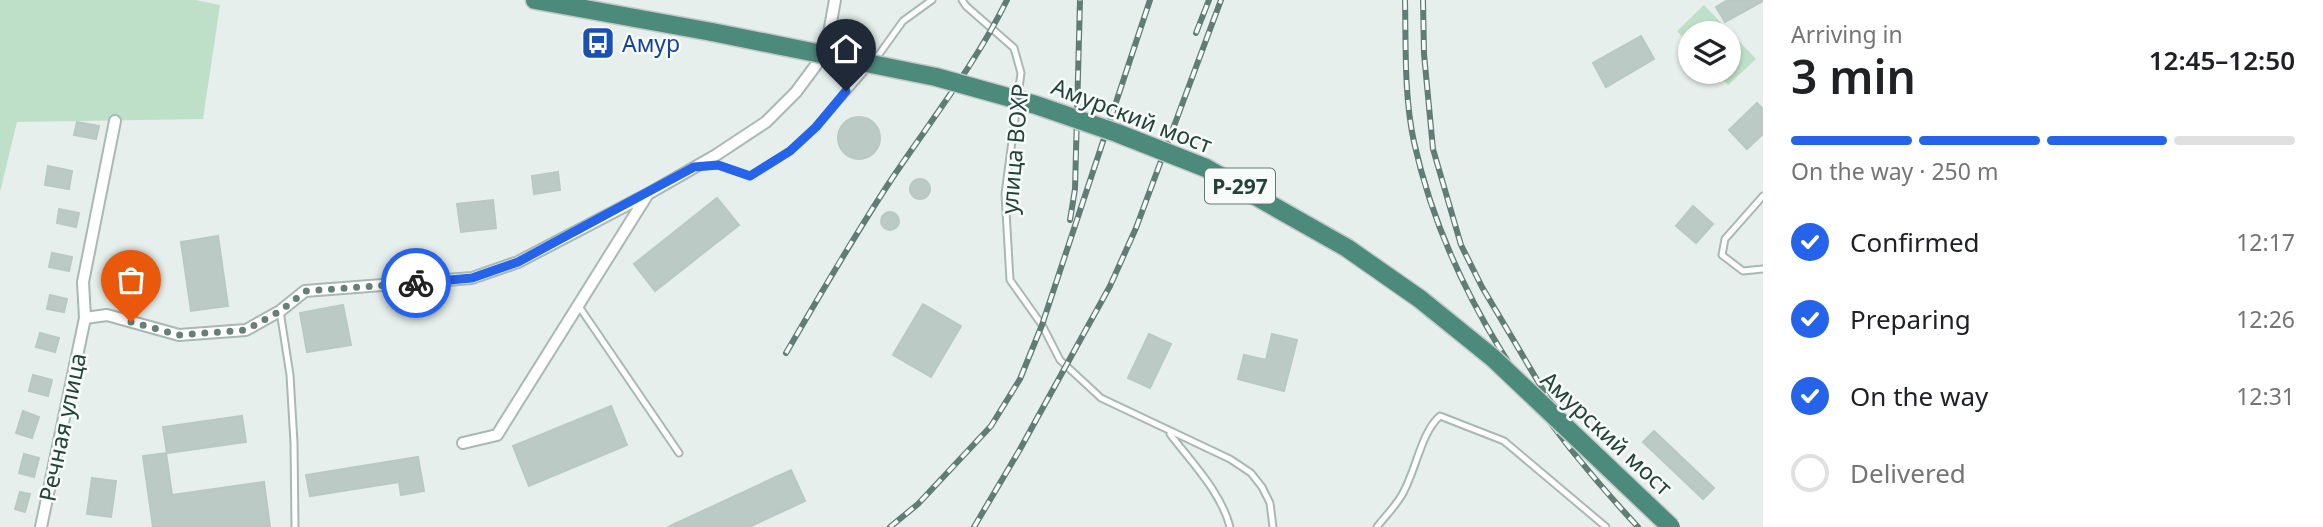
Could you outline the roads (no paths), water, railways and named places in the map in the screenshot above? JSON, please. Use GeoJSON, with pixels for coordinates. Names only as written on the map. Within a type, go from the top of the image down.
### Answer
{"type":"FeatureCollection","features":[{"type":"Feature","properties":{"kind":"highway","name":"Амурский мост"},"geometry":{"type":"LineString","coordinates":[[535,0],[936,77],[1036,105],[1206,168],[1347,248],[1420,299],[1493,358],[1671,527]]}},
{"type":"Feature","properties":{"kind":"street"},"geometry":{"type":"LineString","coordinates":[[85,318],[107,316],[179,335],[246,330],[280,311],[306,291],[453,280],[489,273],[518,262],[648,194],[765,122],[796,92],[816,65],[829,33],[835,0]]}},
{"type":"Feature","properties":{"kind":"street","name":"Речная улица"},"geometry":{"type":"LineString","coordinates":[[41,527],[85,318],[83,282],[115,121]]}},
{"type":"Feature","properties":{"kind":"street"},"geometry":{"type":"LineString","coordinates":[[463,443],[497,435],[648,194]]}},
{"type":"Feature","properties":{"kind":"lane"},"geometry":{"type":"LineString","coordinates":[[694,167],[718,165],[750,176],[790,151],[816,127],[883,51],[903,20],[932,0]]}},
{"type":"Feature","properties":{"kind":"lane","name":"улица ВОХР"},"geometry":{"type":"LineString","coordinates":[[962,0],[1014,48],[1021,73],[1005,194],[1010,280],[1042,325],[1060,360],[1066,366],[1101,398],[1230,459],[1251,473],[1270,503],[1273,527]]}},
{"type":"Feature","properties":{"kind":"lane"},"geometry":{"type":"LineString","coordinates":[[1763,196],[1724,239],[1722,255],[1743,271],[1763,269]]}},
{"type":"Feature","properties":{"kind":"lane"},"geometry":{"type":"LineString","coordinates":[[578,305],[679,453]]}},
{"type":"Feature","properties":{"kind":"lane"},"geometry":{"type":"LineString","coordinates":[[280,311],[290,375],[295,527]]}},
{"type":"Feature","properties":{"kind":"lane"},"geometry":{"type":"LineString","coordinates":[[1377,527],[1403,494],[1416,468],[1431,424],[1440,416],[1504,441],[1606,527]]}},
{"type":"Feature","properties":{"kind":"lane"},"geometry":{"type":"LineString","coordinates":[[1168,432],[1218,498],[1230,527]]}},
{"type":"Feature","properties":{"kind":"railway"},"geometry":{"type":"LineString","coordinates":[[786,353],[864,222],[967,70],[1007,0]]}},
{"type":"Feature","properties":{"kind":"railway"},"geometry":{"type":"LineString","coordinates":[[1070,220],[1075,189],[1080,0]]}},
{"type":"Feature","properties":{"kind":"railway"},"geometry":{"type":"LineString","coordinates":[[890,527],[918,504],[991,426],[1020,379],[1042,325],[1150,0]]}},
{"type":"Feature","properties":{"kind":"railway"},"geometry":{"type":"LineString","coordinates":[[1196,33],[1209,0]]}},
{"type":"Feature","properties":{"kind":"railway"},"geometry":{"type":"LineString","coordinates":[[974,527],[1110,286],[1136,228],[1221,0]]}},
{"type":"Feature","properties":{"kind":"railway"},"geometry":{"type":"LineString","coordinates":[[1405,0],[1406,71],[1411,125],[1429,197],[1449,250],[1472,300],[1531,396],[1600,485],[1638,527]]}},
{"type":"Feature","properties":{"kind":"railway"},"geometry":{"type":"LineString","coordinates":[[1423,0],[1424,54],[1433,149],[1461,245],[1482,287],[1549,400],[1664,527]]}},
{"type":"Feature","properties":{"kind":"place","name":"Амур"},"geometry":{"type":"Point","coordinates":[598,43]}}]}
